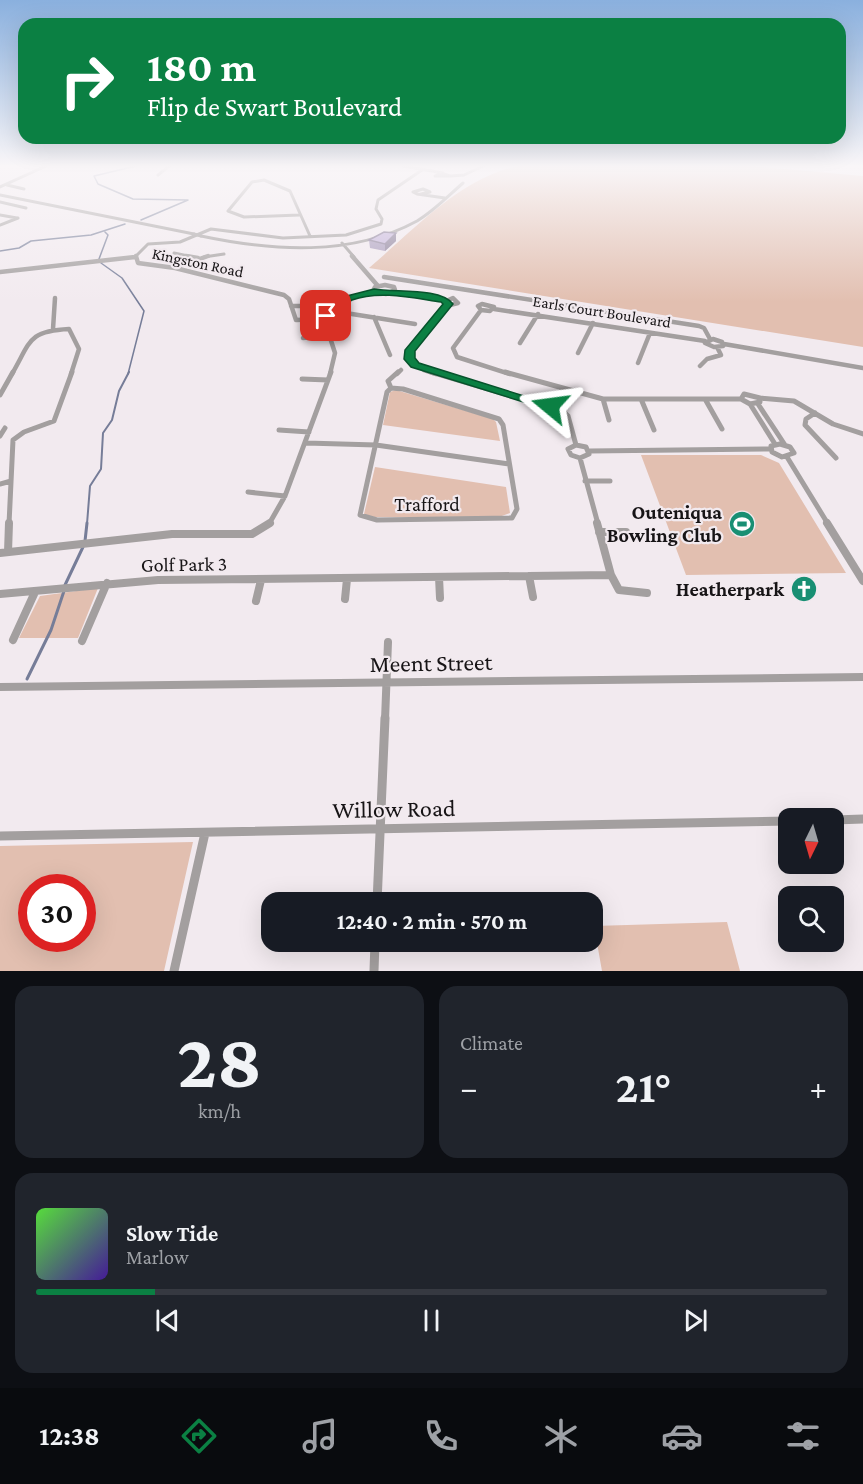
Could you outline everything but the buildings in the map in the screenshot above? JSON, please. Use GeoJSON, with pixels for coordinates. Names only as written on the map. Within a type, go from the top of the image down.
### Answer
{"type":"FeatureCollection","features":[{"type":"Feature","properties":{"kind":"street"},"geometry":{"type":"LineString","coordinates":[[84,211],[201,236],[270,247],[342,243],[402,227],[429,211]]}},
{"type":"Feature","properties":{"kind":"street"},"geometry":{"type":"LineString","coordinates":[[229,211],[244,217],[299,214],[310,236]]}},
{"type":"Feature","properties":{"kind":"street","name":"Kingston Road"},"geometry":{"type":"LineString","coordinates":[[324,320],[296,320],[289,299],[284,295],[175,268],[140,263],[135,257],[148,244],[180,242],[211,230],[270,238],[346,235],[378,227],[382,219],[377,211]]}},
{"type":"Feature","properties":{"kind":"street"},"geometry":{"type":"LineString","coordinates":[[0,215],[18,218],[0,225]]}},
{"type":"Feature","properties":{"kind":"street"},"geometry":{"type":"LineString","coordinates":[[342,243],[378,286]]}},
{"type":"Feature","properties":{"kind":"street"},"geometry":{"type":"LineString","coordinates":[[174,253],[199,259]]}},
{"type":"Feature","properties":{"kind":"street"},"geometry":{"type":"LineString","coordinates":[[175,268],[209,255],[224,254]]}},
{"type":"Feature","properties":{"kind":"street"},"geometry":{"type":"LineString","coordinates":[[0,272],[135,257]]}},
{"type":"Feature","properties":{"kind":"street"},"geometry":{"type":"LineString","coordinates":[[384,277],[702,326],[709,345],[717,347],[724,345],[863,369]]}},
{"type":"Feature","properties":{"kind":"street"},"geometry":{"type":"LineString","coordinates":[[374,292],[373,289],[378,286],[392,286],[395,289],[394,292]]}},
{"type":"Feature","properties":{"kind":"street"},"geometry":{"type":"LineString","coordinates":[[0,553],[172,534],[258,532],[269,525],[285,496],[306,443],[335,358],[324,320],[331,308],[347,299],[374,292],[386,294],[394,292],[446,302],[410,350],[409,359],[424,370],[562,411],[568,416],[576,445]]}},
{"type":"Feature","properties":{"kind":"street"},"geometry":{"type":"LineString","coordinates":[[497,293],[489,304],[477,306],[481,310],[453,346],[452,351],[457,357],[603,399],[741,399],[750,404],[774,454],[787,457],[794,453],[785,445],[759,401],[743,388]]}},
{"type":"Feature","properties":{"kind":"street"},"geometry":{"type":"LineString","coordinates":[[53,329],[55,298]]}},
{"type":"Feature","properties":{"kind":"street"},"geometry":{"type":"LineString","coordinates":[[489,304],[494,309]]}},
{"type":"Feature","properties":{"kind":"street"},"geometry":{"type":"LineString","coordinates":[[291,306],[331,308],[415,324]]}},
{"type":"Feature","properties":{"kind":"street","name":"Earls Court Boulevard"},"geometry":{"type":"LineString","coordinates":[[481,310],[494,309],[538,314],[650,333],[708,340]]}},
{"type":"Feature","properties":{"kind":"street"},"geometry":{"type":"LineString","coordinates":[[520,343],[538,314]]}},
{"type":"Feature","properties":{"kind":"street"},"geometry":{"type":"LineString","coordinates":[[374,317],[390,355]]}},
{"type":"Feature","properties":{"kind":"street"},"geometry":{"type":"LineString","coordinates":[[578,353],[593,323]]}},
{"type":"Feature","properties":{"kind":"street"},"geometry":{"type":"LineString","coordinates":[[0,395],[35,335],[53,329],[69,329],[78,344],[78,352],[56,420],[21,433],[13,440],[8,552]]}},
{"type":"Feature","properties":{"kind":"street"},"geometry":{"type":"LineString","coordinates":[[638,363],[650,333]]}},
{"type":"Feature","properties":{"kind":"street"},"geometry":{"type":"LineString","coordinates":[[303,338],[328,335]]}},
{"type":"Feature","properties":{"kind":"street"},"geometry":{"type":"LineString","coordinates":[[708,340],[721,341],[724,345]]}},
{"type":"Feature","properties":{"kind":"street"},"geometry":{"type":"LineString","coordinates":[[700,366],[707,358],[722,355],[717,347]]}},
{"type":"Feature","properties":{"kind":"street"},"geometry":{"type":"LineString","coordinates":[[391,388],[388,381],[401,370]]}},
{"type":"Feature","properties":{"kind":"street"},"geometry":{"type":"LineString","coordinates":[[302,379],[328,380]]}},
{"type":"Feature","properties":{"kind":"street","name":"Trafford"},"geometry":{"type":"LineString","coordinates":[[391,388],[403,389],[499,419],[503,424],[516,514],[507,520],[368,519],[362,517],[359,512],[387,392],[391,388]]}},
{"type":"Feature","properties":{"kind":"street"},"geometry":{"type":"LineString","coordinates":[[741,399],[741,395],[748,394]]}},
{"type":"Feature","properties":{"kind":"street"},"geometry":{"type":"LineString","coordinates":[[603,399],[609,420]]}},
{"type":"Feature","properties":{"kind":"street"},"geometry":{"type":"LineString","coordinates":[[641,399],[654,430]]}},
{"type":"Feature","properties":{"kind":"street"},"geometry":{"type":"LineString","coordinates":[[705,399],[722,429]]}},
{"type":"Feature","properties":{"kind":"street"},"geometry":{"type":"LineString","coordinates":[[750,404],[759,401],[794,401],[833,424],[863,434]]}},
{"type":"Feature","properties":{"kind":"street"},"geometry":{"type":"LineString","coordinates":[[815,413],[806,419],[805,425],[836,458]]}},
{"type":"Feature","properties":{"kind":"street"},"geometry":{"type":"LineString","coordinates":[[0,436],[5,428]]}},
{"type":"Feature","properties":{"kind":"street"},"geometry":{"type":"LineString","coordinates":[[279,430],[309,432]]}},
{"type":"Feature","properties":{"kind":"street"},"geometry":{"type":"LineString","coordinates":[[306,443],[376,445],[509,464]]}},
{"type":"Feature","properties":{"kind":"street"},"geometry":{"type":"LineString","coordinates":[[590,451],[587,456],[580,458],[568,452],[568,447],[576,445],[590,451],[785,445]]}},
{"type":"Feature","properties":{"kind":"street"},"geometry":{"type":"LineString","coordinates":[[787,457],[863,581]]}},
{"type":"Feature","properties":{"kind":"street"},"geometry":{"type":"LineString","coordinates":[[580,458],[610,575],[619,591],[647,593]]}},
{"type":"Feature","properties":{"kind":"street"},"geometry":{"type":"LineString","coordinates":[[0,484],[11,481]]}},
{"type":"Feature","properties":{"kind":"street"},"geometry":{"type":"LineString","coordinates":[[585,481],[610,481]]}},
{"type":"Feature","properties":{"kind":"street"},"geometry":{"type":"LineString","coordinates":[[248,492],[285,496]]}},
{"type":"Feature","properties":{"kind":"street"},"geometry":{"type":"LineString","coordinates":[[599,532],[626,532]]}},
{"type":"Feature","properties":{"kind":"street","name":"Golf Park 3"},"geometry":{"type":"LineString","coordinates":[[0,594],[106,583],[610,575]]}},
{"type":"Feature","properties":{"kind":"street"},"geometry":{"type":"LineString","coordinates":[[529,576],[533,597]]}},
{"type":"Feature","properties":{"kind":"street"},"geometry":{"type":"LineString","coordinates":[[439,578],[440,598]]}},
{"type":"Feature","properties":{"kind":"street"},"geometry":{"type":"LineString","coordinates":[[345,599],[347,579]]}},
{"type":"Feature","properties":{"kind":"street"},"geometry":{"type":"LineString","coordinates":[[256,601],[261,580]]}},
{"type":"Feature","properties":{"kind":"street"},"geometry":{"type":"LineString","coordinates":[[82,641],[106,583]]}},
{"type":"Feature","properties":{"kind":"street"},"geometry":{"type":"LineString","coordinates":[[13,640],[35,592]]}},
{"type":"Feature","properties":{"kind":"street"},"geometry":{"type":"LineString","coordinates":[[377,892],[388,642]]}},
{"type":"Feature","properties":{"kind":"street","name":"Meent Street"},"geometry":{"type":"LineString","coordinates":[[0,687],[863,676]]}},
{"type":"Feature","properties":{"kind":"street"},"geometry":{"type":"LineString","coordinates":[[844,820],[863,819]]}},
{"type":"Feature","properties":{"kind":"street","name":"Willow Road"},"geometry":{"type":"LineString","coordinates":[[0,836],[778,821]]}},
{"type":"Feature","properties":{"kind":"street"},"geometry":{"type":"LineString","coordinates":[[174,971],[205,833]]}},
{"type":"Feature","properties":{"kind":"street"},"geometry":{"type":"LineString","coordinates":[[374,971],[375,952]]}},
{"type":"Feature","properties":{"kind":"shaded area"},"geometry":{"type":"Polygon","coordinates":[[[434,211],[863,211],[863,347],[369,268],[434,211]]]}},
{"type":"Feature","properties":{"kind":"shaded area"},"geometry":{"type":"Polygon","coordinates":[[[396,390],[493,419],[496,422],[500,441],[383,425],[390,392],[396,390]]]}},
{"type":"Feature","properties":{"kind":"shaded area","name":"Outeniqua Bowling Club"},"geometry":{"type":"Polygon","coordinates":[[[641,455],[761,455],[779,463],[846,573],[686,575],[641,455]]]}},
{"type":"Feature","properties":{"kind":"shaded area"},"geometry":{"type":"Polygon","coordinates":[[[375,467],[506,487],[510,513],[499,517],[374,517],[364,514],[375,467]]]}},
{"type":"Feature","properties":{"kind":"shaded area"},"geometry":{"type":"Polygon","coordinates":[[[98,588],[78,638],[19,638],[40,596],[98,588]]]}},
{"type":"Feature","properties":{"kind":"shaded area"},"geometry":{"type":"Polygon","coordinates":[[[193,842],[164,971],[0,971],[0,846],[193,842]]]}},
{"type":"Feature","properties":{"kind":"shaded area"},"geometry":{"type":"Polygon","coordinates":[[[727,922],[740,971],[602,971],[599,952],[603,952],[603,926],[727,922]]]}},
{"type":"Feature","properties":{"kind":"waterway"},"geometry":{"type":"LineString","coordinates":[[141,220],[161,211]]}},
{"type":"Feature","properties":{"kind":"waterway"},"geometry":{"type":"LineString","coordinates":[[0,251],[19,248],[31,241],[91,235],[125,224]]}},
{"type":"Feature","properties":{"kind":"waterway"},"geometry":{"type":"LineString","coordinates":[[99,259],[108,235],[105,232]]}},
{"type":"Feature","properties":{"kind":"waterway"},"geometry":{"type":"LineString","coordinates":[[101,263],[122,278],[144,311],[128,374]]}},
{"type":"Feature","properties":{"kind":"waterway"},"geometry":{"type":"LineString","coordinates":[[87,524],[90,486],[101,469],[103,433],[112,420],[119,391],[128,374]]}},
{"type":"Feature","properties":{"kind":"waterway"},"geometry":{"type":"LineString","coordinates":[[85,541],[87,523]]}},
{"type":"Feature","properties":{"kind":"waterway"},"geometry":{"type":"LineString","coordinates":[[65,585],[83,547]]}},
{"type":"Feature","properties":{"kind":"waterway"},"geometry":{"type":"LineString","coordinates":[[27,679],[51,630],[64,591]]}},
{"type":"Feature","properties":{"kind":"place","name":"Outeniqua Bowling Club"},"geometry":{"type":"Point","coordinates":[742,524]}},
{"type":"Feature","properties":{"kind":"place","name":"Heatherpark"},"geometry":{"type":"Point","coordinates":[804,589]}},
{"type":"Feature","properties":{"kind":"route"},"geometry":{"type":"LineString","coordinates":[[326,316],[344,300],[374,292],[386,294],[394,292],[444,300],[444,303],[448,304],[408,354],[409,359],[415,365],[424,370],[550,406]]}}]}
